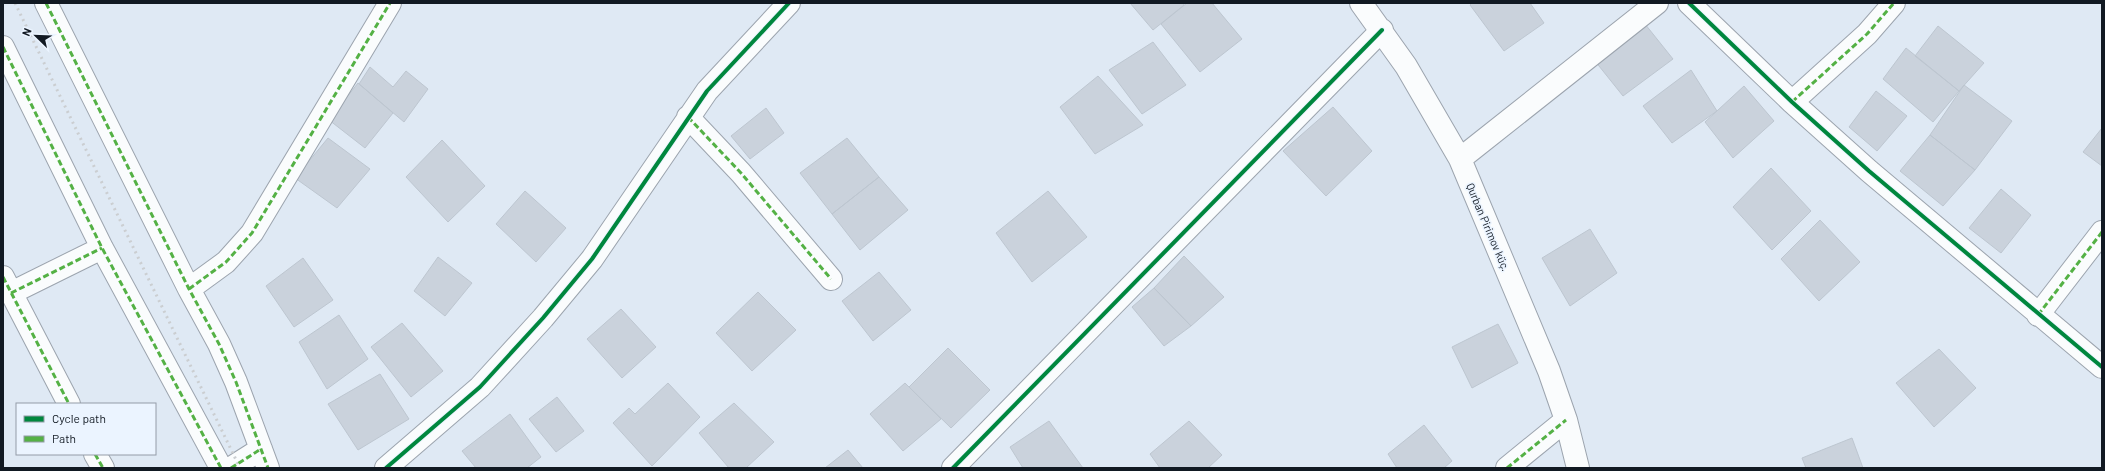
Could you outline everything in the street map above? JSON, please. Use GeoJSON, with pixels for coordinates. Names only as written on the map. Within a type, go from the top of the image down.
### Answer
{"type":"FeatureCollection","features":[{"type":"Feature","properties":{"kind":"street"},"geometry":{"type":"LineString","coordinates":[[46,3],[189,289],[219,344],[236,382],[264,458],[230,468]]}},
{"type":"Feature","properties":{"kind":"street"},"geometry":{"type":"LineString","coordinates":[[189,289],[226,262],[252,233],[390,3]]}},
{"type":"Feature","properties":{"kind":"street"},"geometry":{"type":"LineString","coordinates":[[386,468],[480,387],[543,318],[592,259],[707,91],[789,3]]}},
{"type":"Feature","properties":{"kind":"street","name":"Qurban Pirimov küç."},"geometry":{"type":"LineString","coordinates":[[1361,3],[1382,30],[1434,112],[1460,159],[1549,370],[1566,420],[1578,468]]}},
{"type":"Feature","properties":{"kind":"street"},"geometry":{"type":"LineString","coordinates":[[1460,159],[1657,3]]}},
{"type":"Feature","properties":{"kind":"street"},"geometry":{"type":"LineString","coordinates":[[1689,3],[1792,102],[1869,171],[2038,315],[2102,367]]}},
{"type":"Feature","properties":{"kind":"street"},"geometry":{"type":"LineString","coordinates":[[1792,102],[1867,34],[1894,3]]}},
{"type":"Feature","properties":{"kind":"street"},"geometry":{"type":"LineString","coordinates":[[953,468],[1382,30]]}},
{"type":"Feature","properties":{"kind":"street"},"geometry":{"type":"LineString","coordinates":[[3,47],[102,248],[221,468]]}},
{"type":"Feature","properties":{"kind":"street"},"geometry":{"type":"LineString","coordinates":[[688,117],[741,173],[831,279]]}},
{"type":"Feature","properties":{"kind":"street"},"geometry":{"type":"LineString","coordinates":[[2038,315],[2102,232]]}},
{"type":"Feature","properties":{"kind":"street"},"geometry":{"type":"LineString","coordinates":[[68,403],[7,285],[102,248]]}},
{"type":"Feature","properties":{"kind":"street"},"geometry":{"type":"LineString","coordinates":[[1507,468],[1566,420]]}},
{"type":"Feature","properties":{"kind":"street"},"geometry":{"type":"LineString","coordinates":[[96,455],[103,468]]}},
{"type":"Feature","properties":{"kind":"building"},"geometry":{"type":"Polygon","coordinates":[[[1130,3],[1183,3],[1184,5],[1153,30],[1130,3]]]}},
{"type":"Feature","properties":{"kind":"building"},"geometry":{"type":"Polygon","coordinates":[[[1187,3],[1212,3],[1242,39],[1200,72],[1161,24],[1187,3]]]}},
{"type":"Feature","properties":{"kind":"building"},"geometry":{"type":"Polygon","coordinates":[[[1472,3],[1530,3],[1544,23],[1504,51],[1470,5],[1472,3]]]}},
{"type":"Feature","properties":{"kind":"building"},"geometry":{"type":"Polygon","coordinates":[[[1645,24],[1673,59],[1623,96],[1595,61],[1645,24]]]}},
{"type":"Feature","properties":{"kind":"building"},"geometry":{"type":"Polygon","coordinates":[[[1938,26],[1984,63],[1959,91],[1915,56],[1938,26]]]}},
{"type":"Feature","properties":{"kind":"building"},"geometry":{"type":"Polygon","coordinates":[[[1153,42],[1186,85],[1142,114],[1109,70],[1153,42]]]}},
{"type":"Feature","properties":{"kind":"building"},"geometry":{"type":"Polygon","coordinates":[[[1906,48],[1959,91],[1933,122],[1883,79],[1906,48]]]}},
{"type":"Feature","properties":{"kind":"building"},"geometry":{"type":"Polygon","coordinates":[[[370,67],[393,87],[406,71],[428,89],[404,122],[359,84],[370,67]]]}},
{"type":"Feature","properties":{"kind":"building"},"geometry":{"type":"Polygon","coordinates":[[[1691,70],[1717,111],[1672,143],[1643,106],[1691,70]]]}},
{"type":"Feature","properties":{"kind":"building"},"geometry":{"type":"Polygon","coordinates":[[[1098,76],[1143,125],[1095,154],[1060,107],[1098,76]]]}},
{"type":"Feature","properties":{"kind":"building"},"geometry":{"type":"Polygon","coordinates":[[[358,83],[393,113],[365,148],[329,120],[358,83]]]}},
{"type":"Feature","properties":{"kind":"building"},"geometry":{"type":"Polygon","coordinates":[[[1964,85],[2012,121],[1975,170],[1930,135],[1964,85]]]}},
{"type":"Feature","properties":{"kind":"building"},"geometry":{"type":"Polygon","coordinates":[[[1744,86],[1774,121],[1733,158],[1705,122],[1744,86]]]}},
{"type":"Feature","properties":{"kind":"building"},"geometry":{"type":"Polygon","coordinates":[[[1876,91],[1907,116],[1877,151],[1849,127],[1876,91]]]}},
{"type":"Feature","properties":{"kind":"building"},"geometry":{"type":"Polygon","coordinates":[[[1333,107],[1372,151],[1326,196],[1283,151],[1333,107]]]}},
{"type":"Feature","properties":{"kind":"building"},"geometry":{"type":"Polygon","coordinates":[[[766,108],[784,133],[750,159],[731,136],[766,108]]]}},
{"type":"Feature","properties":{"kind":"building"},"geometry":{"type":"Polygon","coordinates":[[[2102,128],[2102,166],[2083,152],[2102,128]]]}},
{"type":"Feature","properties":{"kind":"building"},"geometry":{"type":"Polygon","coordinates":[[[1930,135],[1975,170],[1943,206],[1900,171],[1930,135]]]}},
{"type":"Feature","properties":{"kind":"building"},"geometry":{"type":"Polygon","coordinates":[[[328,138],[370,169],[337,208],[295,178],[328,138]]]}},
{"type":"Feature","properties":{"kind":"building"},"geometry":{"type":"Polygon","coordinates":[[[847,138],[879,177],[832,214],[800,173],[847,138]]]}},
{"type":"Feature","properties":{"kind":"building"},"geometry":{"type":"Polygon","coordinates":[[[442,140],[485,186],[448,222],[406,177],[442,140]]]}},
{"type":"Feature","properties":{"kind":"building"},"geometry":{"type":"Polygon","coordinates":[[[1771,168],[1811,211],[1772,250],[1733,207],[1771,168]]]}},
{"type":"Feature","properties":{"kind":"building"},"geometry":{"type":"Polygon","coordinates":[[[879,177],[908,210],[860,250],[832,214],[879,177]]]}},
{"type":"Feature","properties":{"kind":"building"},"geometry":{"type":"Polygon","coordinates":[[[2001,189],[2031,215],[2001,253],[1969,228],[2001,189]]]}},
{"type":"Feature","properties":{"kind":"building"},"geometry":{"type":"Polygon","coordinates":[[[525,191],[566,228],[536,262],[496,224],[525,191]]]}},
{"type":"Feature","properties":{"kind":"building"},"geometry":{"type":"Polygon","coordinates":[[[1048,191],[1087,237],[1032,282],[996,233],[1048,191]]]}},
{"type":"Feature","properties":{"kind":"building"},"geometry":{"type":"Polygon","coordinates":[[[1820,220],[1860,262],[1819,301],[1781,259],[1820,220]]]}},
{"type":"Feature","properties":{"kind":"building"},"geometry":{"type":"Polygon","coordinates":[[[1590,229],[1617,273],[1570,306],[1542,258],[1590,229]]]}},
{"type":"Feature","properties":{"kind":"building"},"geometry":{"type":"Polygon","coordinates":[[[1184,256],[1224,297],[1191,326],[1154,288],[1184,256]]]}},
{"type":"Feature","properties":{"kind":"building"},"geometry":{"type":"Polygon","coordinates":[[[438,257],[472,283],[445,316],[414,291],[438,257]]]}},
{"type":"Feature","properties":{"kind":"building"},"geometry":{"type":"Polygon","coordinates":[[[303,258],[333,300],[294,327],[266,286],[303,258]]]}},
{"type":"Feature","properties":{"kind":"building"},"geometry":{"type":"Polygon","coordinates":[[[879,272],[911,310],[873,341],[842,301],[879,272]]]}},
{"type":"Feature","properties":{"kind":"building"},"geometry":{"type":"Polygon","coordinates":[[[1154,288],[1191,326],[1164,346],[1132,307],[1154,288]]]}},
{"type":"Feature","properties":{"kind":"building"},"geometry":{"type":"Polygon","coordinates":[[[758,292],[796,330],[752,371],[716,333],[758,292]]]}},
{"type":"Feature","properties":{"kind":"building"},"geometry":{"type":"Polygon","coordinates":[[[621,309],[656,347],[622,378],[587,339],[621,309]]]}},
{"type":"Feature","properties":{"kind":"building"},"geometry":{"type":"Polygon","coordinates":[[[339,315],[368,359],[327,389],[299,342],[339,315]]]}},
{"type":"Feature","properties":{"kind":"building"},"geometry":{"type":"Polygon","coordinates":[[[402,323],[443,371],[411,397],[371,347],[402,323]]]}},
{"type":"Feature","properties":{"kind":"building"},"geometry":{"type":"Polygon","coordinates":[[[1498,324],[1518,363],[1472,388],[1452,347],[1498,324]]]}},
{"type":"Feature","properties":{"kind":"building"},"geometry":{"type":"Polygon","coordinates":[[[948,348],[990,390],[951,428],[909,387],[948,348]]]}},
{"type":"Feature","properties":{"kind":"building"},"geometry":{"type":"Polygon","coordinates":[[[1939,349],[1976,388],[1934,427],[1896,383],[1939,349]]]}},
{"type":"Feature","properties":{"kind":"building"},"geometry":{"type":"Polygon","coordinates":[[[380,374],[409,419],[358,450],[328,404],[380,374]]]}},
{"type":"Feature","properties":{"kind":"building"},"geometry":{"type":"Polygon","coordinates":[[[668,383],[700,417],[652,466],[613,423],[629,408],[635,414],[668,383]]]}},
{"type":"Feature","properties":{"kind":"building"},"geometry":{"type":"Polygon","coordinates":[[[905,383],[941,419],[903,451],[870,414],[905,383]]]}},
{"type":"Feature","properties":{"kind":"building"},"geometry":{"type":"Polygon","coordinates":[[[557,397],[584,431],[556,452],[529,419],[557,397]]]}},
{"type":"Feature","properties":{"kind":"building"},"geometry":{"type":"Polygon","coordinates":[[[734,403],[774,442],[746,468],[729,468],[699,433],[734,403]]]}},
{"type":"Feature","properties":{"kind":"building"},"geometry":{"type":"Polygon","coordinates":[[[510,414],[541,457],[527,468],[476,468],[462,451],[510,414]]]}},
{"type":"Feature","properties":{"kind":"building"},"geometry":{"type":"Polygon","coordinates":[[[1049,421],[1083,468],[1023,468],[1010,447],[1049,421]]]}},
{"type":"Feature","properties":{"kind":"building"},"geometry":{"type":"Polygon","coordinates":[[[1189,421],[1222,455],[1208,468],[1160,468],[1150,454],[1189,421]]]}},
{"type":"Feature","properties":{"kind":"building"},"geometry":{"type":"Polygon","coordinates":[[[1424,425],[1452,461],[1444,468],[1397,468],[1388,454],[1424,425]]]}},
{"type":"Feature","properties":{"kind":"building"},"geometry":{"type":"Polygon","coordinates":[[[1852,438],[1863,468],[1806,468],[1802,458],[1852,438]]]}},
{"type":"Feature","properties":{"kind":"building"},"geometry":{"type":"Polygon","coordinates":[[[848,450],[863,468],[825,468],[848,450]]]}},
{"type":"Feature","properties":{"kind":"railway"},"geometry":{"type":"LineString","coordinates":[[15,3],[240,468]]}},
{"type":"Feature","properties":{"kind":"marked path"},"geometry":{"type":"LineString","coordinates":[[46,3],[189,289],[219,344],[236,382],[268,468]]}},
{"type":"Feature","properties":{"kind":"marked path"},"geometry":{"type":"LineString","coordinates":[[189,289],[226,262],[252,233],[390,3]]}},
{"type":"Feature","properties":{"kind":"marked path"},"geometry":{"type":"LineString","coordinates":[[1792,102],[1867,34],[1894,3]]}},
{"type":"Feature","properties":{"kind":"marked path"},"geometry":{"type":"LineString","coordinates":[[3,47],[102,248],[221,468]]}},
{"type":"Feature","properties":{"kind":"marked path"},"geometry":{"type":"LineString","coordinates":[[688,117],[741,173],[831,279]]}},
{"type":"Feature","properties":{"kind":"marked path"},"geometry":{"type":"LineString","coordinates":[[2038,315],[2102,232]]}},
{"type":"Feature","properties":{"kind":"marked path"},"geometry":{"type":"LineString","coordinates":[[11,293],[102,248]]}},
{"type":"Feature","properties":{"kind":"marked path"},"geometry":{"type":"LineString","coordinates":[[3,277],[68,403]]}},
{"type":"Feature","properties":{"kind":"marked path"},"geometry":{"type":"LineString","coordinates":[[1507,468],[1566,420]]}},
{"type":"Feature","properties":{"kind":"marked path"},"geometry":{"type":"LineString","coordinates":[[231,468],[261,449]]}},
{"type":"Feature","properties":{"kind":"marked path"},"geometry":{"type":"LineString","coordinates":[[96,455],[103,468]]}},
{"type":"Feature","properties":{"kind":"cycle path"},"geometry":{"type":"LineString","coordinates":[[386,468],[480,387],[543,318],[592,259],[707,91],[789,3]]}},
{"type":"Feature","properties":{"kind":"cycle path"},"geometry":{"type":"LineString","coordinates":[[1689,3],[1792,102],[1869,171],[2102,367]]}},
{"type":"Feature","properties":{"kind":"cycle path"},"geometry":{"type":"LineString","coordinates":[[953,468],[1382,30]]}}]}
